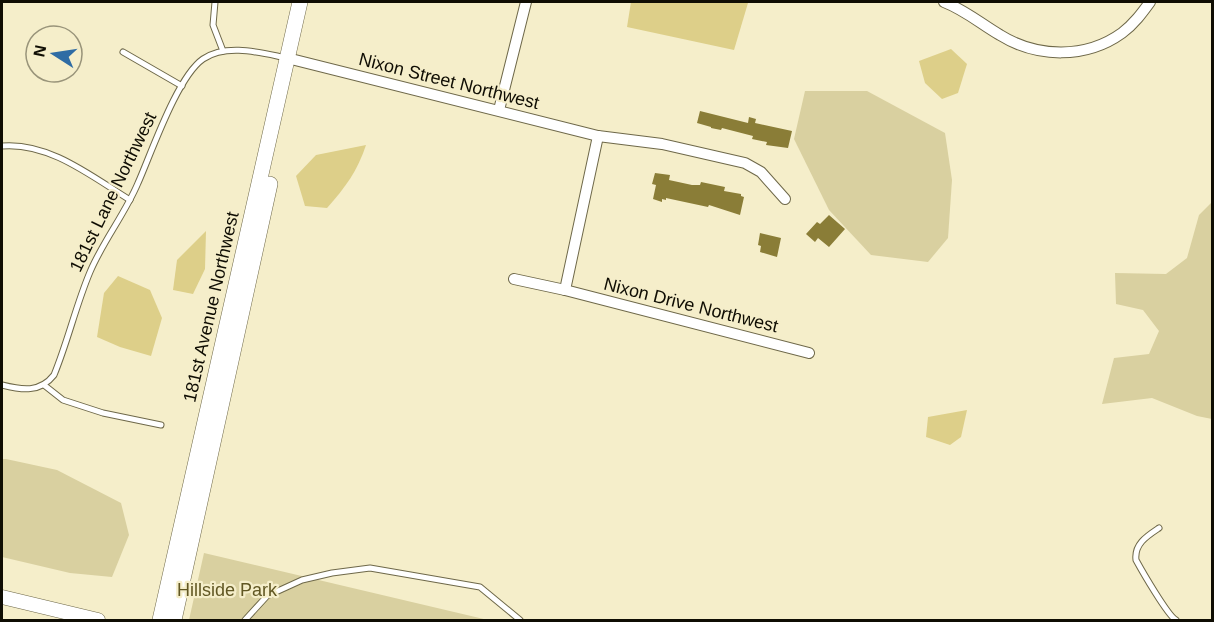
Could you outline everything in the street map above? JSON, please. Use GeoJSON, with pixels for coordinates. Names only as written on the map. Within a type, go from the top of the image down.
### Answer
{"type":"FeatureCollection","features":[{"type":"Feature","properties":{"kind":"main road","name":"181st Avenue Northwest"},"geometry":{"type":"LineString","coordinates":[[174,621],[291,59],[300,2]]}},
{"type":"Feature","properties":{"kind":"main road","name":"181st Avenue Northwest"},"geometry":{"type":"LineString","coordinates":[[160,621],[291,59],[310,2]]}},
{"type":"Feature","properties":{"kind":"street"},"geometry":{"type":"LineString","coordinates":[[499,111],[526,2]]}},
{"type":"Feature","properties":{"kind":"street"},"geometry":{"type":"LineString","coordinates":[[945,2],[960,8],[1016,44],[1059,53],[1079,52],[1122,33],[1150,2]]}},
{"type":"Feature","properties":{"kind":"street","name":"Nixon Street Northwest"},"geometry":{"type":"LineString","coordinates":[[291,59],[598,136],[662,144],[745,163],[761,172],[784,200]]}},
{"type":"Feature","properties":{"kind":"street"},"geometry":{"type":"LineString","coordinates":[[565,290],[598,136]]}},
{"type":"Feature","properties":{"kind":"street","name":"Nixon Drive Northwest"},"geometry":{"type":"LineString","coordinates":[[514,279],[809,353]]}},
{"type":"Feature","properties":{"kind":"street"},"geometry":{"type":"LineString","coordinates":[[2,597],[98,621]]}},
{"type":"Feature","properties":{"kind":"lane"},"geometry":{"type":"LineString","coordinates":[[215,2],[213,26],[223,51],[261,53],[291,59]]}},
{"type":"Feature","properties":{"kind":"lane","name":"181st Lane Northwest"},"geometry":{"type":"LineString","coordinates":[[44,385],[54,375],[58,366],[90,272],[130,200],[182,86],[202,59],[223,51]]}},
{"type":"Feature","properties":{"kind":"lane"},"geometry":{"type":"LineString","coordinates":[[123,52],[182,86]]}},
{"type":"Feature","properties":{"kind":"lane"},"geometry":{"type":"LineString","coordinates":[[2,146],[23,146],[48,152],[130,200]]}},
{"type":"Feature","properties":{"kind":"lane"},"geometry":{"type":"LineString","coordinates":[[2,385],[32,390],[44,385],[63,400],[103,413],[161,425]]}},
{"type":"Feature","properties":{"kind":"lane"},"geometry":{"type":"LineString","coordinates":[[1159,528],[1138,545],[1135,553],[1136,560],[1166,611],[1176,621]]}},
{"type":"Feature","properties":{"kind":"lane"},"geometry":{"type":"LineString","coordinates":[[245,621],[267,596],[302,580],[370,568],[480,587],[520,621]]}},
{"type":"Feature","properties":{"kind":"green space"},"geometry":{"type":"Polygon","coordinates":[[[805,91],[867,91],[945,133],[952,180],[948,238],[928,262],[871,255],[829,210],[794,139],[805,91]]]}},
{"type":"Feature","properties":{"kind":"green space"},"geometry":{"type":"Polygon","coordinates":[[[1212,202],[1212,419],[1197,416],[1152,398],[1102,404],[1114,358],[1149,354],[1159,331],[1143,310],[1116,304],[1115,273],[1166,274],[1187,258],[1199,215],[1212,202]]]}},
{"type":"Feature","properties":{"kind":"green space"},"geometry":{"type":"Polygon","coordinates":[[[2,459],[57,470],[121,503],[129,535],[112,577],[70,573],[2,557],[2,459]]]}},
{"type":"Feature","properties":{"kind":"green space","name":"Hillside Park"},"geometry":{"type":"Polygon","coordinates":[[[204,553],[488,620],[189,620],[204,553]]]}},
{"type":"Feature","properties":{"kind":"shaded area"},"geometry":{"type":"Polygon","coordinates":[[[631,2],[748,3],[734,50],[627,27],[631,2]]]}},
{"type":"Feature","properties":{"kind":"shaded area"},"geometry":{"type":"Polygon","coordinates":[[[951,49],[967,64],[958,93],[942,99],[925,83],[919,61],[951,49]]]}},
{"type":"Feature","properties":{"kind":"shaded area"},"geometry":{"type":"Polygon","coordinates":[[[366,145],[350,178],[327,208],[305,206],[296,176],[316,155],[366,145]]]}},
{"type":"Feature","properties":{"kind":"shaded area"},"geometry":{"type":"Polygon","coordinates":[[[206,231],[205,269],[193,294],[173,290],[177,260],[206,231]]]}},
{"type":"Feature","properties":{"kind":"shaded area"},"geometry":{"type":"Polygon","coordinates":[[[118,276],[150,290],[162,318],[151,356],[97,337],[104,293],[118,276]]]}},
{"type":"Feature","properties":{"kind":"shaded area"},"geometry":{"type":"Polygon","coordinates":[[[967,410],[961,437],[950,445],[926,437],[928,417],[967,410]]]}},
{"type":"Feature","properties":{"kind":"building"},"geometry":{"type":"Polygon","coordinates":[[[700,111],[748,123],[749,117],[756,119],[755,123],[792,131],[788,148],[766,145],[767,142],[752,139],[753,136],[697,123],[700,111]]]}},
{"type":"Feature","properties":{"kind":"building"},"geometry":{"type":"Polygon","coordinates":[[[655,173],[670,175],[669,180],[692,185],[700,185],[701,182],[725,187],[724,191],[741,194],[744,197],[740,215],[709,205],[708,207],[666,198],[666,200],[662,199],[662,202],[653,199],[656,185],[652,184],[655,173]]]}},
{"type":"Feature","properties":{"kind":"building"},"geometry":{"type":"Polygon","coordinates":[[[829,215],[845,229],[829,247],[818,238],[815,242],[806,234],[817,222],[820,224],[829,215]]]}},
{"type":"Feature","properties":{"kind":"building"},"geometry":{"type":"Polygon","coordinates":[[[760,233],[781,238],[777,257],[760,252],[761,246],[758,245],[760,233]]]}}]}
